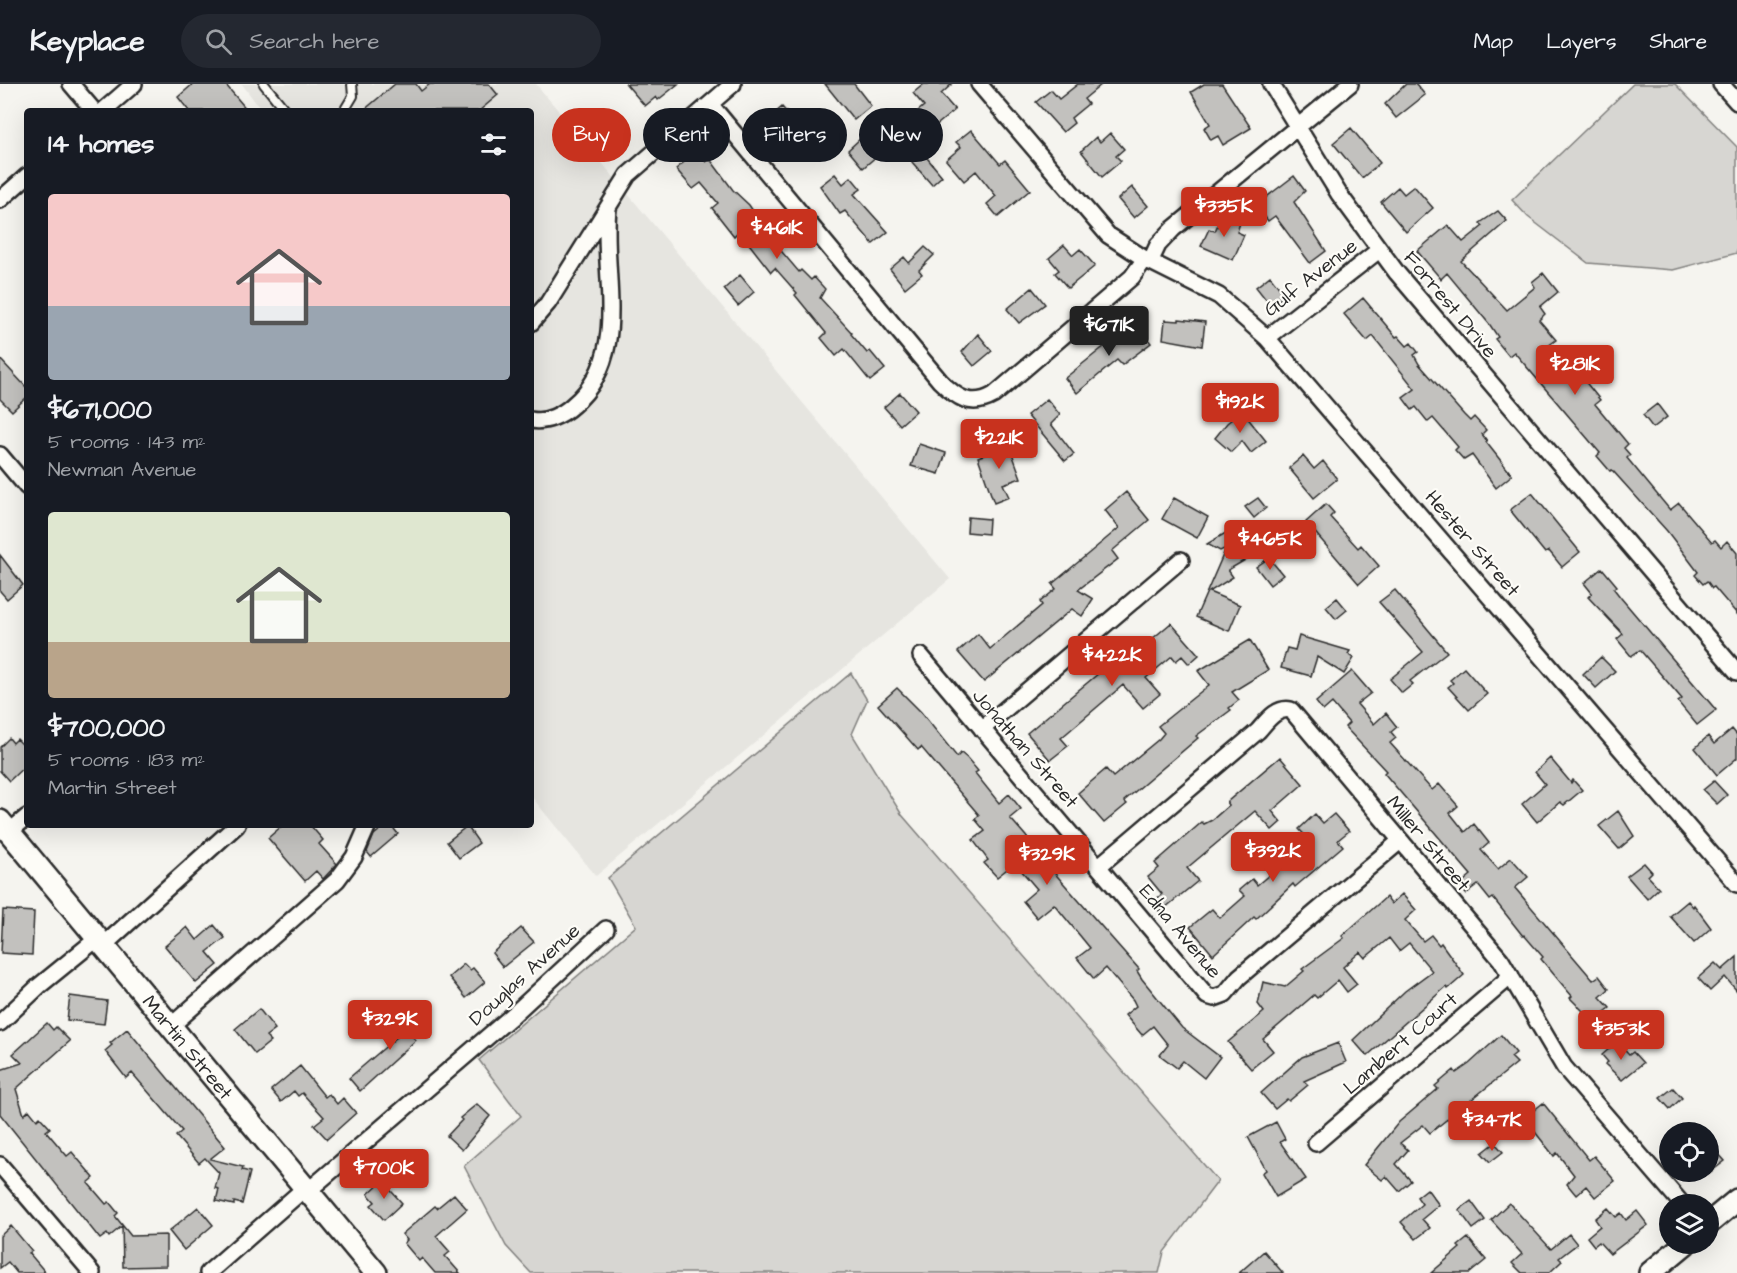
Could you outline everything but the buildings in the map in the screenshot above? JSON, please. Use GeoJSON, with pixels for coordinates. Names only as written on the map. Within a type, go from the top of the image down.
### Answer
{"type":"FeatureCollection","features":[{"type":"Feature","properties":{"kind":"street"},"geometry":{"type":"LineString","coordinates":[[71,84],[91,108]]}},
{"type":"Feature","properties":{"kind":"street"},"geometry":{"type":"LineString","coordinates":[[106,108],[134,84]]}},
{"type":"Feature","properties":{"kind":"street"},"geometry":{"type":"LineString","coordinates":[[534,319],[548,303],[609,203],[640,162],[734,84]]}},
{"type":"Feature","properties":{"kind":"street","name":"Hester Street"},"geometry":{"type":"LineString","coordinates":[[979,84],[1108,235],[1147,260],[1219,296],[1268,338],[1737,884]]}},
{"type":"Feature","properties":{"kind":"street","name":"Forrest Drive"},"geometry":{"type":"LineString","coordinates":[[1271,84],[1297,129],[1379,250],[1737,672]]}},
{"type":"Feature","properties":{"kind":"street"},"geometry":{"type":"LineString","coordinates":[[710,104],[909,344],[955,396],[965,401],[987,399],[1016,378],[1132,277],[1173,229],[1350,84]]}},
{"type":"Feature","properties":{"kind":"street"},"geometry":{"type":"LineString","coordinates":[[1721,84],[1737,102]]}},
{"type":"Feature","properties":{"kind":"street"},"geometry":{"type":"LineString","coordinates":[[0,200],[24,179]]}},
{"type":"Feature","properties":{"kind":"street"},"geometry":{"type":"LineString","coordinates":[[534,420],[555,417],[571,407],[585,395],[604,360],[610,323],[605,236],[609,203]]}},
{"type":"Feature","properties":{"kind":"street","name":"Gulf Avenue"},"geometry":{"type":"LineString","coordinates":[[1268,338],[1379,250]]}},
{"type":"Feature","properties":{"kind":"street"},"geometry":{"type":"LineString","coordinates":[[0,455],[24,483]]}},
{"type":"Feature","properties":{"kind":"street"},"geometry":{"type":"LineString","coordinates":[[982,729],[1181,560]]}},
{"type":"Feature","properties":{"kind":"street","name":"Jonathan Street"},"geometry":{"type":"LineString","coordinates":[[921,656],[1099,866]]}},
{"type":"Feature","properties":{"kind":"street","name":"Miller Street"},"geometry":{"type":"LineString","coordinates":[[1099,866],[1258,731],[1275,713],[1285,709],[1291,710],[1511,976],[1564,1067],[1673,1194]]}},
{"type":"Feature","properties":{"kind":"street"},"geometry":{"type":"LineString","coordinates":[[5,827],[24,818]]}},
{"type":"Feature","properties":{"kind":"street","name":"Martin Street"},"geometry":{"type":"LineString","coordinates":[[5,827],[376,1273]]}},
{"type":"Feature","properties":{"kind":"street"},"geometry":{"type":"LineString","coordinates":[[0,1023],[39,986],[101,942],[234,828]]}},
{"type":"Feature","properties":{"kind":"street"},"geometry":{"type":"LineString","coordinates":[[171,1026],[337,880],[354,857],[367,828]]}},
{"type":"Feature","properties":{"kind":"street","name":"Edna Avenue"},"geometry":{"type":"LineString","coordinates":[[1099,866],[1207,996],[1214,998],[1225,994],[1239,977],[1400,841]]}},
{"type":"Feature","properties":{"kind":"street","name":"Douglas Avenue"},"geometry":{"type":"LineString","coordinates":[[208,1273],[513,1015],[606,929]]}},
{"type":"Feature","properties":{"kind":"street","name":"Lambert Court"},"geometry":{"type":"LineString","coordinates":[[1316,1143],[1511,976]]}},
{"type":"Feature","properties":{"kind":"street"},"geometry":{"type":"LineString","coordinates":[[0,1165],[92,1273]]}},
{"type":"Feature","properties":{"kind":"street"},"geometry":{"type":"LineString","coordinates":[[1719,1215],[1737,1200]]}},
{"type":"Feature","properties":{"kind":"street"},"geometry":{"type":"LineString","coordinates":[[1650,1273],[1673,1254]]}},
{"type":"Feature","properties":{"kind":"lane"},"geometry":{"type":"LineString","coordinates":[[264,84],[284,108]]}},
{"type":"Feature","properties":{"kind":"lane"},"geometry":{"type":"LineString","coordinates":[[346,108],[353,96],[352,84]]}},
{"type":"Feature","properties":{"kind":"shaded area"},"geometry":{"type":"Polygon","coordinates":[[[242,84],[536,84],[556,108],[552,108],[552,162],[601,162],[950,579],[596,876],[534,800],[534,108],[260,108],[242,84]]]}},
{"type":"Feature","properties":{"kind":"shaded area"},"geometry":{"type":"Polygon","coordinates":[[[1633,84],[1675,84],[1737,147],[1737,253],[1673,270],[1588,263],[1528,217],[1512,200],[1633,84]]]}},
{"type":"Feature","properties":{"kind":"shaded area"},"geometry":{"type":"Polygon","coordinates":[[[851,673],[867,700],[852,734],[902,815],[1218,1181],[1164,1252],[1159,1273],[531,1273],[506,1246],[464,1166],[521,1116],[479,1060],[636,926],[608,878],[851,673]]]}}]}
